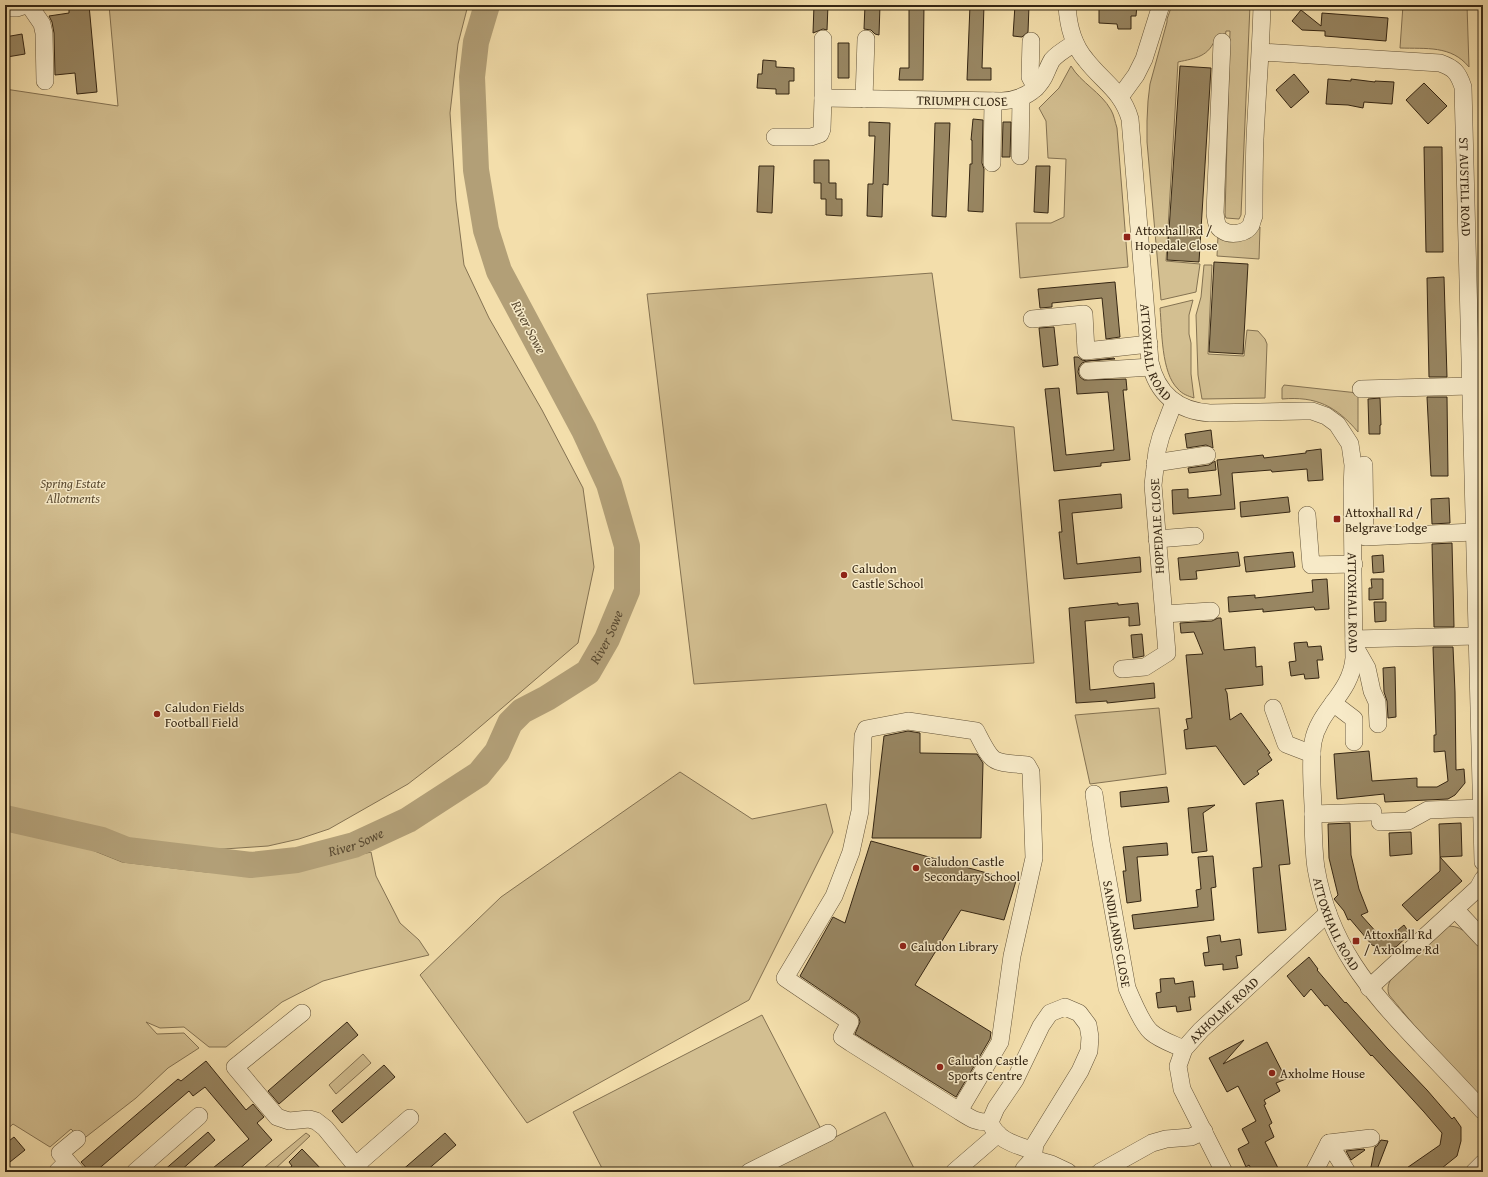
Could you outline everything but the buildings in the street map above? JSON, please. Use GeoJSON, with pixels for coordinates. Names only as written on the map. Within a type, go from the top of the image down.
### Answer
{"type":"FeatureCollection","features":[{"type":"Feature","properties":{"kind":"street"},"geometry":{"type":"LineString","coordinates":[[5,8],[17,8],[27,5],[40,20],[44,33],[45,81]]}},
{"type":"Feature","properties":{"kind":"street","name":"ATTOXHALL ROAD"},"geometry":{"type":"LineString","coordinates":[[1067,5],[1070,28],[1075,43],[1085,60],[1120,97],[1128,112],[1132,128],[1151,367],[1158,384],[1174,402],[1190,410],[1210,413],[1312,411],[1326,416],[1337,424],[1350,444],[1360,567],[1354,664],[1351,676],[1346,686],[1320,722],[1314,735],[1312,754],[1314,848],[1316,870],[1328,913],[1345,952],[1369,988],[1483,1111]]}},
{"type":"Feature","properties":{"kind":"street"},"geometry":{"type":"LineString","coordinates":[[1120,97],[1136,75],[1144,59],[1161,5]]}},
{"type":"Feature","properties":{"kind":"street"},"geometry":{"type":"LineString","coordinates":[[1222,42],[1215,213],[1216,222],[1221,230],[1231,234],[1242,232],[1251,226],[1254,216],[1255,141],[1258,73],[1261,52],[1262,5]]}},
{"type":"Feature","properties":{"kind":"street"},"geometry":{"type":"LineString","coordinates":[[775,137],[811,137],[820,134],[822,129],[823,98],[823,39]]}},
{"type":"Feature","properties":{"kind":"street"},"geometry":{"type":"LineString","coordinates":[[864,99],[866,39]]}},
{"type":"Feature","properties":{"kind":"street"},"geometry":{"type":"LineString","coordinates":[[1031,41],[1030,77],[1036,88]]}},
{"type":"Feature","properties":{"kind":"street","name":"TRIUMPH CLOSE"},"geometry":{"type":"LineString","coordinates":[[823,98],[1009,101],[1021,98],[1031,93],[1041,82],[1051,62],[1057,55],[1075,43]]}},
{"type":"Feature","properties":{"kind":"street","name":"ST AUSTELL ROAD"},"geometry":{"type":"LineString","coordinates":[[1261,52],[1440,63],[1452,67],[1460,76],[1463,87],[1474,532],[1481,716],[1481,808],[1483,862]]}},
{"type":"Feature","properties":{"kind":"street"},"geometry":{"type":"LineString","coordinates":[[1020,156],[1021,98]]}},
{"type":"Feature","properties":{"kind":"street"},"geometry":{"type":"LineString","coordinates":[[992,163],[993,101]]}},
{"type":"Feature","properties":{"kind":"street"},"geometry":{"type":"LineString","coordinates":[[1032,319],[1084,314],[1086,351],[1149,344]]}},
{"type":"Feature","properties":{"kind":"street"},"geometry":{"type":"LineString","coordinates":[[1088,371],[1151,367]]}},
{"type":"Feature","properties":{"kind":"street"},"geometry":{"type":"LineString","coordinates":[[1361,389],[1470,386]]}},
{"type":"Feature","properties":{"kind":"street","name":"HOPEDALE CLOSE"},"geometry":{"type":"LineString","coordinates":[[1122,668],[1145,667],[1167,653],[1154,498],[1155,463],[1161,436],[1174,402]]}},
{"type":"Feature","properties":{"kind":"street"},"geometry":{"type":"LineString","coordinates":[[1155,463],[1207,455]]}},
{"type":"Feature","properties":{"kind":"street"},"geometry":{"type":"LineString","coordinates":[[1307,516],[1311,565],[1360,567],[1365,537],[1364,465]]}},
{"type":"Feature","properties":{"kind":"street"},"geometry":{"type":"LineString","coordinates":[[1365,537],[1474,532]]}},
{"type":"Feature","properties":{"kind":"street"},"geometry":{"type":"LineString","coordinates":[[1157,539],[1195,536]]}},
{"type":"Feature","properties":{"kind":"street"},"geometry":{"type":"LineString","coordinates":[[1164,614],[1211,611]]}},
{"type":"Feature","properties":{"kind":"street"},"geometry":{"type":"LineString","coordinates":[[1378,724],[1377,702],[1372,691],[1367,668],[1355,643],[1477,636]]}},
{"type":"Feature","properties":{"kind":"street"},"geometry":{"type":"LineString","coordinates":[[1333,703],[1354,719],[1354,742]]}},
{"type":"Feature","properties":{"kind":"street"},"geometry":{"type":"LineString","coordinates":[[1273,708],[1286,744],[1312,754]]}},
{"type":"Feature","properties":{"kind":"street"},"geometry":{"type":"LineString","coordinates":[[959,1111],[1000,1042],[1012,956],[1034,858],[1031,772],[1027,765],[998,762],[989,756],[976,731],[908,721],[866,729],[863,736],[860,811],[851,852],[834,896],[785,978],[850,1022],[842,1037],[959,1111],[994,1128],[1010,1143],[1032,1157],[1068,1172]]}},
{"type":"Feature","properties":{"kind":"street","name":"SANDILANDS CLOSE"},"geometry":{"type":"LineString","coordinates":[[1094,794],[1100,842],[1127,988],[1136,1010],[1149,1031],[1161,1039],[1184,1050]]}},
{"type":"Feature","properties":{"kind":"street"},"geometry":{"type":"LineString","coordinates":[[1313,814],[1376,817],[1408,821],[1428,810],[1481,808]]}},
{"type":"Feature","properties":{"kind":"street"},"geometry":{"type":"LineString","coordinates":[[1369,988],[1478,888],[1483,880]]}},
{"type":"Feature","properties":{"kind":"street"},"geometry":{"type":"LineString","coordinates":[[1455,909],[1483,939]]}},
{"type":"Feature","properties":{"kind":"street","name":"AXHOLME ROAD"},"geometry":{"type":"LineString","coordinates":[[1224,1172],[1182,1089],[1178,1066],[1184,1050],[1201,1030],[1328,913]]}},
{"type":"Feature","properties":{"kind":"street"},"geometry":{"type":"LineString","coordinates":[[954,1172],[994,1128],[996,1108],[1015,1080],[1041,1026],[1050,1013],[1065,1007],[1079,1013],[1088,1025],[1090,1037],[1089,1051],[1080,1071],[1032,1157]]}},
{"type":"Feature","properties":{"kind":"street"},"geometry":{"type":"LineString","coordinates":[[302,1013],[235,1066],[277,1118],[289,1121],[309,1119],[316,1121],[325,1128],[358,1170],[410,1118]]}},
{"type":"Feature","properties":{"kind":"street"},"geometry":{"type":"LineString","coordinates":[[134,1172],[199,1116]]}},
{"type":"Feature","properties":{"kind":"street"},"geometry":{"type":"LineString","coordinates":[[1100,1172],[1152,1143],[1166,1139],[1191,1137],[1204,1131]]}},
{"type":"Feature","properties":{"kind":"street"},"geometry":{"type":"LineString","coordinates":[[750,1172],[828,1133]]}},
{"type":"Feature","properties":{"kind":"street"},"geometry":{"type":"LineString","coordinates":[[1329,1143],[1371,1138]]}},
{"type":"Feature","properties":{"kind":"street"},"geometry":{"type":"LineString","coordinates":[[67,1169],[60,1153],[77,1139]]}},
{"type":"Feature","properties":{"kind":"street"},"geometry":{"type":"LineString","coordinates":[[1314,1172],[1329,1143]]}},
{"type":"Feature","properties":{"kind":"street"},"geometry":{"type":"LineString","coordinates":[[1329,1143],[1347,1172]]}},
{"type":"Feature","properties":{"kind":"street"},"geometry":{"type":"LineString","coordinates":[[1474,1172],[1483,1163]]}},
{"type":"Feature","properties":{"kind":"green space","name":"Spring Estate Allotments"},"geometry":{"type":"Polygon","coordinates":[[[109,5],[468,5],[458,44],[450,113],[456,201],[464,265],[489,318],[542,410],[583,488],[594,567],[578,643],[460,744],[408,784],[329,829],[299,839],[268,846],[224,849],[179,849],[59,823],[5,807],[5,89],[118,106],[109,5]]]}},
{"type":"Feature","properties":{"kind":"green space"},"geometry":{"type":"Polygon","coordinates":[[[1172,5],[1250,5],[1241,215],[1239,219],[1226,218],[1225,215],[1230,31],[1226,31],[1225,38],[1216,37],[1210,49],[1201,56],[1178,62],[1166,261],[1200,264],[1196,292],[1161,300],[1147,142],[1147,121],[1150,84],[1172,5]]]}},
{"type":"Feature","properties":{"kind":"green space"},"geometry":{"type":"Polygon","coordinates":[[[1403,5],[1467,5],[1469,67],[1462,60],[1446,52],[1429,49],[1400,48],[1403,5]]]}},
{"type":"Feature","properties":{"kind":"green space"},"geometry":{"type":"Polygon","coordinates":[[[1071,66],[1080,78],[1107,104],[1112,112],[1117,128],[1128,267],[1020,278],[1016,223],[1051,223],[1064,217],[1066,159],[1048,158],[1046,121],[1039,108],[1059,88],[1071,66]]]}},
{"type":"Feature","properties":{"kind":"green space"},"geometry":{"type":"Polygon","coordinates":[[[1260,227],[1259,259],[1217,256],[1218,236],[1236,238],[1246,237],[1251,235],[1260,227]]]}},
{"type":"Feature","properties":{"kind":"green space"},"geometry":{"type":"Polygon","coordinates":[[[1204,265],[1212,265],[1208,354],[1244,356],[1247,330],[1258,331],[1265,339],[1267,344],[1265,398],[1202,399],[1198,375],[1196,315],[1201,297],[1204,265]]]}},
{"type":"Feature","properties":{"kind":"green space"},"geometry":{"type":"Polygon","coordinates":[[[932,273],[952,420],[1014,427],[1034,663],[694,684],[647,294],[932,273]]]}},
{"type":"Feature","properties":{"kind":"green space"},"geometry":{"type":"Polygon","coordinates":[[[1193,300],[1189,315],[1189,334],[1191,343],[1191,374],[1194,398],[1185,395],[1180,391],[1172,382],[1168,373],[1163,351],[1160,308],[1193,300]]]}},
{"type":"Feature","properties":{"kind":"green space"},"geometry":{"type":"Polygon","coordinates":[[[1284,385],[1358,393],[1358,432],[1342,415],[1315,401],[1294,398],[1282,399],[1282,388],[1284,385]]]}},
{"type":"Feature","properties":{"kind":"green space"},"geometry":{"type":"Polygon","coordinates":[[[1159,708],[1166,774],[1090,784],[1075,715],[1159,708]]]}},
{"type":"Feature","properties":{"kind":"green space"},"geometry":{"type":"Polygon","coordinates":[[[680,772],[752,819],[826,804],[833,832],[749,1000],[527,1123],[420,975],[501,897],[680,772]]]}},
{"type":"Feature","properties":{"kind":"green space"},"geometry":{"type":"Polygon","coordinates":[[[5,821],[82,846],[122,862],[206,872],[283,873],[371,852],[376,876],[400,923],[419,940],[429,955],[323,981],[282,1002],[226,1047],[209,1047],[184,1027],[160,1028],[146,1022],[157,1034],[184,1033],[199,1048],[168,1068],[136,1098],[82,1140],[71,1129],[50,1147],[13,1124],[5,1131],[5,821]]]}},
{"type":"Feature","properties":{"kind":"green space"},"geometry":{"type":"Polygon","coordinates":[[[1449,926],[1459,928],[1464,931],[1483,949],[1483,1096],[1477,1094],[1423,1036],[1388,992],[1389,983],[1395,973],[1449,926]]]}},
{"type":"Feature","properties":{"kind":"green space"},"geometry":{"type":"Polygon","coordinates":[[[762,1015],[821,1129],[735,1172],[604,1172],[573,1112],[762,1015]]]}},
{"type":"Feature","properties":{"kind":"green space"},"geometry":{"type":"Polygon","coordinates":[[[363,1054],[371,1063],[336,1094],[329,1085],[363,1054]]]}},
{"type":"Feature","properties":{"kind":"green space"},"geometry":{"type":"Polygon","coordinates":[[[885,1112],[916,1172],[766,1172],[885,1112]]]}},
{"type":"Feature","properties":{"kind":"green space"},"geometry":{"type":"Polygon","coordinates":[[[306,1133],[310,1136],[272,1172],[259,1172],[306,1133]]]}},
{"type":"Feature","properties":{"kind":"waterway","name":"River Sowe"},"geometry":{"type":"LineString","coordinates":[[5,818],[102,840],[127,850],[251,865],[297,860],[354,845],[408,820],[479,774],[497,752],[510,723],[522,711],[547,698],[588,672],[607,639],[627,591],[627,546],[609,484],[584,430],[499,271],[486,230],[476,170],[472,77],[476,42],[487,5]]}},
{"type":"Feature","properties":{"kind":"place","name":"Attoxhall Rd / Hopedale Close"},"geometry":{"type":"Point","coordinates":[1127,237]}},
{"type":"Feature","properties":{"kind":"place","name":"Attoxhall Rd / Belgrave Lodge"},"geometry":{"type":"Point","coordinates":[1337,519]}},
{"type":"Feature","properties":{"kind":"place","name":"Caludon Castle School"},"geometry":{"type":"Point","coordinates":[844,575]}},
{"type":"Feature","properties":{"kind":"place","name":"Caludon Fields Football Field"},"geometry":{"type":"Point","coordinates":[157,714]}},
{"type":"Feature","properties":{"kind":"place","name":"Caludon Castle Secondary School"},"geometry":{"type":"Point","coordinates":[916,868]}},
{"type":"Feature","properties":{"kind":"place","name":"Attoxhall Rd / Axholme Rd"},"geometry":{"type":"Point","coordinates":[1356,941]}},
{"type":"Feature","properties":{"kind":"place","name":"Caludon Library"},"geometry":{"type":"Point","coordinates":[903,946]}},
{"type":"Feature","properties":{"kind":"place","name":"Caludon Castle Sports Centre"},"geometry":{"type":"Point","coordinates":[940,1067]}},
{"type":"Feature","properties":{"kind":"place","name":"Axholme House"},"geometry":{"type":"Point","coordinates":[1272,1073]}}]}
